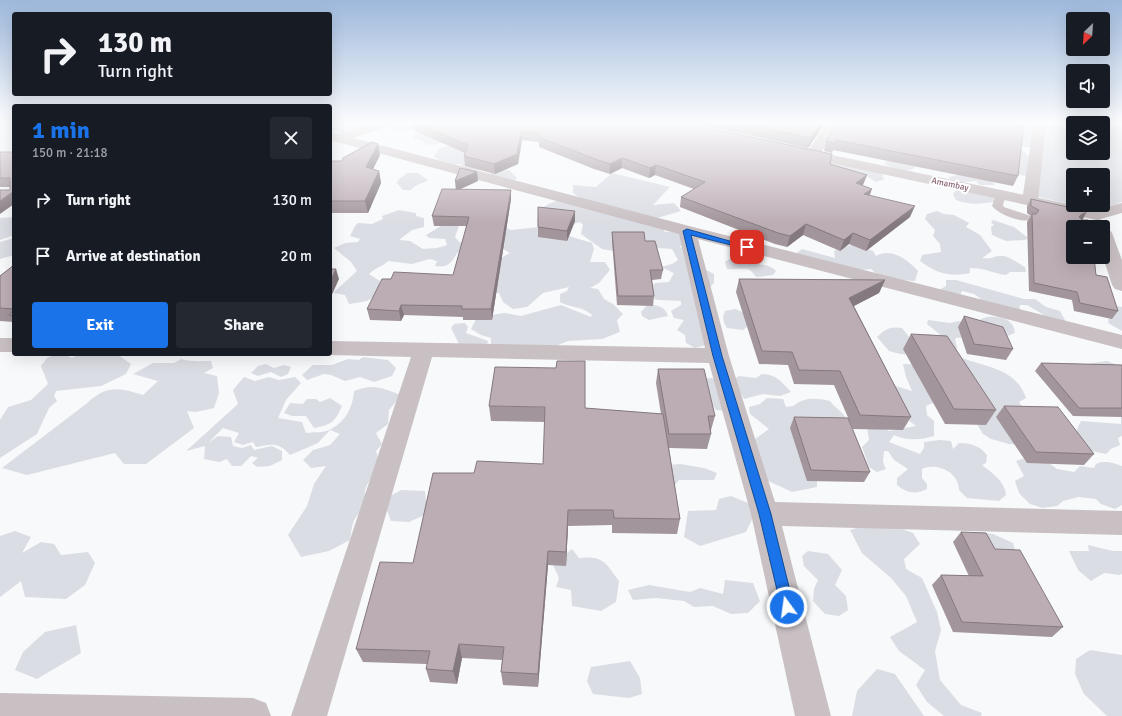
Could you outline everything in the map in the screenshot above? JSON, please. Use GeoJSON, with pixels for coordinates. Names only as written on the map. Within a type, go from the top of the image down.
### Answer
{"type":"FeatureCollection","features":[{"type":"Feature","properties":{"kind":"street"},"geometry":{"type":"LineString","coordinates":[[396,155],[1122,342]]}},
{"type":"Feature","properties":{"kind":"street","name":"Amambay"},"geometry":{"type":"LineString","coordinates":[[814,155],[1030,201],[1088,220]]}},
{"type":"Feature","properties":{"kind":"street"},"geometry":{"type":"LineString","coordinates":[[1030,201],[1036,155]]}},
{"type":"Feature","properties":{"kind":"street","name":"Amambay"},"geometry":{"type":"LineString","coordinates":[[1106,220],[1122,208]]}},
{"type":"Feature","properties":{"kind":"street"},"geometry":{"type":"LineString","coordinates":[[687,231],[718,356],[765,514],[813,716]]}},
{"type":"Feature","properties":{"kind":"street"},"geometry":{"type":"LineString","coordinates":[[1110,251],[1122,284]]}},
{"type":"Feature","properties":{"kind":"street"},"geometry":{"type":"LineString","coordinates":[[0,344],[12,345]]}},
{"type":"Feature","properties":{"kind":"street"},"geometry":{"type":"LineString","coordinates":[[332,348],[718,356]]}},
{"type":"Feature","properties":{"kind":"street"},"geometry":{"type":"LineString","coordinates":[[309,716],[424,349]]}},
{"type":"Feature","properties":{"kind":"street"},"geometry":{"type":"LineString","coordinates":[[765,514],[1122,523]]}},
{"type":"Feature","properties":{"kind":"street"},"geometry":{"type":"LineString","coordinates":[[0,711],[254,716]]}},
{"type":"Feature","properties":{"kind":"lane"},"geometry":{"type":"LineString","coordinates":[[1001,195],[997,206],[1000,209],[1027,218]]}},
{"type":"Feature","properties":{"kind":"shaded area"},"geometry":{"type":"Polygon","coordinates":[[[435,155],[469,155],[493,170],[467,170],[460,164],[449,165],[434,157],[435,155]]]}},
{"type":"Feature","properties":{"kind":"shaded area"},"geometry":{"type":"Polygon","coordinates":[[[1010,155],[1066,155],[1066,160],[1110,160],[1110,155],[1122,155],[1122,202],[1110,207],[1110,168],[1066,168],[1066,203],[1034,196],[1031,175],[1025,176],[1013,173],[1010,155]]]}},
{"type":"Feature","properties":{"kind":"shaded area"},"geometry":{"type":"Polygon","coordinates":[[[888,160],[917,166],[910,170],[901,170],[884,164],[888,160]]]}},
{"type":"Feature","properties":{"kind":"shaded area"},"geometry":{"type":"Polygon","coordinates":[[[835,162],[885,174],[882,176],[885,179],[876,182],[865,175],[830,164],[835,162]]]}},
{"type":"Feature","properties":{"kind":"shaded area"},"geometry":{"type":"Polygon","coordinates":[[[509,170],[517,178],[514,180],[489,174],[496,171],[509,170]]]}},
{"type":"Feature","properties":{"kind":"shaded area"},"geometry":{"type":"Polygon","coordinates":[[[407,173],[418,173],[428,180],[415,186],[411,190],[403,190],[397,183],[398,180],[407,173]]]}},
{"type":"Feature","properties":{"kind":"shaded area"},"geometry":{"type":"Polygon","coordinates":[[[612,173],[670,187],[653,205],[674,203],[681,211],[657,218],[665,232],[677,231],[685,237],[685,244],[679,247],[687,248],[700,267],[714,274],[714,283],[710,287],[713,343],[695,348],[686,343],[685,335],[677,330],[684,320],[674,318],[671,311],[681,305],[681,301],[658,300],[648,297],[647,291],[655,283],[669,282],[674,273],[661,267],[672,264],[678,260],[672,249],[658,248],[648,244],[613,251],[602,249],[581,234],[583,225],[580,222],[564,226],[551,226],[537,222],[539,214],[548,204],[580,198],[573,193],[573,185],[596,187],[612,173]]]}},
{"type":"Feature","properties":{"kind":"shaded area"},"geometry":{"type":"Polygon","coordinates":[[[959,175],[992,181],[994,185],[980,185],[976,181],[963,182],[951,180],[948,177],[959,175]]]}},
{"type":"Feature","properties":{"kind":"shaded area"},"geometry":{"type":"Polygon","coordinates":[[[957,189],[983,189],[996,199],[996,202],[976,204],[961,202],[956,200],[953,194],[957,189]]]}},
{"type":"Feature","properties":{"kind":"shaded area"},"geometry":{"type":"Polygon","coordinates":[[[399,210],[416,213],[416,216],[424,218],[424,227],[412,230],[399,240],[410,241],[423,249],[437,248],[447,245],[445,239],[429,238],[426,235],[441,226],[459,226],[455,237],[459,242],[470,244],[468,249],[457,253],[453,260],[446,266],[435,266],[437,261],[430,259],[412,264],[388,261],[369,274],[380,281],[373,297],[366,301],[349,304],[345,295],[333,293],[357,271],[351,262],[334,248],[345,243],[358,242],[360,239],[350,236],[358,223],[372,224],[383,219],[382,216],[399,210]]]}},
{"type":"Feature","properties":{"kind":"shaded area"},"geometry":{"type":"Polygon","coordinates":[[[937,211],[944,214],[954,215],[969,223],[966,227],[980,235],[992,251],[982,258],[1005,256],[1025,267],[1026,272],[1010,272],[1006,275],[970,268],[970,273],[956,275],[938,272],[920,261],[922,255],[941,252],[940,244],[933,236],[935,230],[925,219],[927,214],[937,211]]]}},
{"type":"Feature","properties":{"kind":"shaded area"},"geometry":{"type":"Polygon","coordinates":[[[12,217],[12,236],[0,240],[0,218],[12,217]]]}},
{"type":"Feature","properties":{"kind":"shaded area"},"geometry":{"type":"Polygon","coordinates":[[[993,220],[1014,227],[1028,238],[1025,240],[1006,241],[992,235],[991,227],[994,225],[991,222],[993,220]]]}},
{"type":"Feature","properties":{"kind":"shaded area"},"geometry":{"type":"Polygon","coordinates":[[[501,226],[511,230],[539,227],[592,243],[594,249],[590,262],[605,262],[610,270],[599,283],[590,288],[598,289],[604,299],[613,304],[623,314],[617,320],[620,332],[602,339],[568,341],[553,347],[491,347],[491,338],[481,335],[471,329],[477,317],[505,313],[521,316],[561,305],[591,317],[592,315],[580,308],[569,306],[560,302],[560,294],[567,291],[569,287],[543,293],[527,307],[513,309],[503,302],[499,293],[489,292],[497,260],[510,253],[494,244],[501,226]]]}},
{"type":"Feature","properties":{"kind":"shaded area"},"geometry":{"type":"Polygon","coordinates":[[[12,239],[12,256],[0,259],[0,242],[12,239]]]}},
{"type":"Feature","properties":{"kind":"shaded area"},"geometry":{"type":"Polygon","coordinates":[[[853,244],[873,251],[876,256],[887,253],[899,256],[918,271],[915,281],[892,279],[875,273],[871,269],[860,270],[794,255],[802,249],[835,258],[834,251],[853,244]]]}},
{"type":"Feature","properties":{"kind":"shaded area"},"geometry":{"type":"Polygon","coordinates":[[[731,258],[744,258],[752,263],[769,266],[776,271],[773,275],[757,277],[748,269],[727,269],[725,262],[731,258]]]}},
{"type":"Feature","properties":{"kind":"shaded area"},"geometry":{"type":"Polygon","coordinates":[[[946,280],[956,280],[1024,299],[1035,299],[1046,307],[1060,311],[1066,322],[1054,321],[1027,305],[1020,305],[1019,313],[981,304],[981,299],[974,294],[962,291],[959,297],[939,290],[946,286],[946,280]]]}},
{"type":"Feature","properties":{"kind":"shaded area"},"geometry":{"type":"Polygon","coordinates":[[[648,304],[663,308],[668,316],[649,320],[642,316],[641,312],[648,304]]]}},
{"type":"Feature","properties":{"kind":"shaded area"},"geometry":{"type":"Polygon","coordinates":[[[1111,305],[1122,307],[1122,331],[1108,323],[1111,305]]]}},
{"type":"Feature","properties":{"kind":"shaded area"},"geometry":{"type":"Polygon","coordinates":[[[735,309],[747,314],[753,322],[743,330],[727,328],[724,322],[723,316],[725,311],[735,309]]]}},
{"type":"Feature","properties":{"kind":"shaded area"},"geometry":{"type":"Polygon","coordinates":[[[987,317],[997,317],[1009,321],[1014,328],[1015,333],[1007,336],[979,322],[981,319],[987,317]]]}},
{"type":"Feature","properties":{"kind":"shaded area"},"geometry":{"type":"Polygon","coordinates":[[[928,320],[950,323],[958,321],[965,322],[965,337],[956,338],[955,340],[957,356],[998,370],[1015,380],[1026,398],[1019,402],[1024,409],[1026,445],[1009,444],[991,439],[983,434],[975,421],[941,399],[926,406],[927,415],[934,421],[934,436],[914,439],[894,435],[889,442],[920,454],[924,448],[924,442],[940,440],[951,441],[953,449],[959,443],[971,444],[978,447],[987,455],[986,463],[982,465],[1001,481],[1005,490],[1006,495],[999,501],[967,498],[959,490],[955,478],[951,474],[946,470],[934,467],[922,469],[922,478],[927,484],[927,489],[919,492],[904,490],[897,485],[897,478],[908,469],[894,460],[888,451],[884,451],[883,462],[886,469],[877,472],[869,467],[862,447],[869,440],[867,427],[882,426],[889,431],[916,426],[907,419],[883,382],[912,391],[906,377],[903,364],[929,365],[916,355],[900,354],[889,351],[877,337],[885,330],[894,327],[902,328],[910,338],[925,338],[926,334],[942,336],[927,324],[928,320]]]}},
{"type":"Feature","properties":{"kind":"shaded area"},"geometry":{"type":"Polygon","coordinates":[[[465,323],[468,327],[466,333],[488,341],[486,348],[460,346],[451,328],[454,324],[465,323]]]}},
{"type":"Feature","properties":{"kind":"shaded area"},"geometry":{"type":"Polygon","coordinates":[[[51,356],[68,356],[72,358],[76,356],[120,356],[131,364],[126,374],[101,386],[56,391],[54,396],[57,401],[49,408],[37,434],[0,458],[0,420],[8,407],[31,400],[48,384],[41,366],[47,358],[51,356]]]}},
{"type":"Feature","properties":{"kind":"shaded area"},"geometry":{"type":"Polygon","coordinates":[[[363,357],[388,360],[396,368],[392,376],[374,382],[360,377],[345,381],[331,375],[324,374],[307,380],[302,375],[313,365],[332,365],[348,359],[359,360],[363,357]]]}},
{"type":"Feature","properties":{"kind":"shaded area"},"geometry":{"type":"Polygon","coordinates":[[[181,359],[192,361],[211,361],[213,368],[204,373],[217,376],[219,393],[214,408],[196,412],[187,411],[194,428],[146,464],[124,464],[115,453],[27,475],[2,468],[100,393],[113,389],[119,389],[143,395],[158,381],[133,374],[153,363],[174,363],[181,359]]]}},
{"type":"Feature","properties":{"kind":"shaded area"},"geometry":{"type":"Polygon","coordinates":[[[1107,361],[1122,367],[1122,436],[1118,438],[1120,445],[1111,449],[1106,454],[1087,450],[1076,437],[1081,421],[1121,424],[1121,417],[1115,413],[1087,364],[1107,361]]]}},
{"type":"Feature","properties":{"kind":"shaded area"},"geometry":{"type":"Polygon","coordinates":[[[266,364],[274,368],[284,365],[291,367],[288,374],[281,377],[271,372],[258,376],[251,373],[258,366],[266,364]]]}},
{"type":"Feature","properties":{"kind":"shaded area"},"geometry":{"type":"Polygon","coordinates":[[[762,374],[775,377],[791,392],[780,396],[763,394],[744,399],[733,380],[739,376],[756,378],[762,374]]]}},
{"type":"Feature","properties":{"kind":"shaded area"},"geometry":{"type":"Polygon","coordinates":[[[244,377],[255,381],[269,377],[279,380],[295,377],[301,383],[286,400],[278,418],[302,422],[306,433],[322,432],[336,426],[341,422],[348,413],[352,403],[354,391],[367,387],[378,387],[401,395],[389,410],[388,424],[376,433],[382,444],[376,451],[378,460],[377,467],[365,490],[365,497],[368,506],[354,520],[350,540],[329,551],[301,557],[288,535],[307,506],[314,484],[326,466],[311,468],[303,460],[313,450],[330,445],[340,434],[330,430],[318,443],[290,455],[279,446],[275,445],[256,447],[253,442],[243,445],[234,442],[239,433],[223,428],[208,443],[218,436],[231,437],[233,446],[242,448],[251,445],[254,450],[272,446],[282,451],[282,460],[270,466],[257,467],[252,463],[258,458],[251,456],[241,466],[232,466],[227,459],[219,462],[204,459],[205,446],[186,451],[238,404],[233,390],[244,377]]]}},
{"type":"Feature","properties":{"kind":"shaded area"},"geometry":{"type":"Polygon","coordinates":[[[712,378],[724,382],[729,411],[716,410],[710,400],[703,379],[712,378]]]}},
{"type":"Feature","properties":{"kind":"shaded area"},"geometry":{"type":"Polygon","coordinates":[[[330,398],[342,406],[335,419],[325,426],[314,428],[306,416],[292,416],[284,413],[290,403],[303,404],[307,399],[316,399],[320,402],[330,398]]]}},
{"type":"Feature","properties":{"kind":"shaded area"},"geometry":{"type":"Polygon","coordinates":[[[767,398],[783,399],[786,407],[811,399],[830,401],[846,418],[817,475],[817,487],[792,492],[758,476],[755,439],[769,429],[750,414],[749,407],[760,404],[767,398]]]}},
{"type":"Feature","properties":{"kind":"shaded area"},"geometry":{"type":"Polygon","coordinates":[[[1028,457],[1044,459],[1057,469],[1074,472],[1080,466],[1094,468],[1096,464],[1103,462],[1122,466],[1122,505],[1115,509],[1101,504],[1096,499],[1079,497],[1063,501],[1057,506],[1043,508],[1030,504],[1019,493],[1015,481],[1024,476],[1016,461],[1028,457]]]}},
{"type":"Feature","properties":{"kind":"shaded area"},"geometry":{"type":"Polygon","coordinates":[[[680,464],[704,468],[717,473],[714,480],[679,480],[675,485],[664,482],[658,466],[680,464]]]}},
{"type":"Feature","properties":{"kind":"shaded area"},"geometry":{"type":"Polygon","coordinates":[[[401,490],[425,491],[427,514],[409,522],[391,521],[385,505],[392,495],[401,490]]]}},
{"type":"Feature","properties":{"kind":"shaded area"},"geometry":{"type":"Polygon","coordinates":[[[731,496],[758,507],[746,532],[700,546],[684,537],[688,511],[716,510],[719,499],[731,496]]]}},
{"type":"Feature","properties":{"kind":"shaded area"},"geometry":{"type":"Polygon","coordinates":[[[870,524],[902,529],[913,533],[920,544],[904,559],[906,569],[922,578],[937,612],[941,630],[935,651],[940,680],[961,705],[982,713],[981,716],[944,716],[927,702],[916,685],[925,670],[899,651],[890,637],[917,622],[906,596],[891,578],[862,553],[850,530],[870,524]]]}},
{"type":"Feature","properties":{"kind":"shaded area"},"geometry":{"type":"Polygon","coordinates":[[[15,531],[31,537],[22,553],[41,542],[54,544],[61,555],[88,552],[95,563],[85,585],[66,599],[25,597],[21,581],[0,597],[0,536],[15,531]]]}},
{"type":"Feature","properties":{"kind":"shaded area"},"geometry":{"type":"Polygon","coordinates":[[[980,532],[993,534],[1013,543],[1016,555],[1006,564],[970,539],[980,532]]]}},
{"type":"Feature","properties":{"kind":"shaded area"},"geometry":{"type":"Polygon","coordinates":[[[1088,545],[1113,551],[1122,551],[1122,574],[1104,573],[1091,581],[1078,570],[1069,551],[1089,551],[1088,545]]]}},
{"type":"Feature","properties":{"kind":"shaded area"},"geometry":{"type":"Polygon","coordinates":[[[572,549],[579,558],[587,557],[599,559],[611,569],[619,581],[616,602],[601,611],[572,606],[571,590],[556,587],[559,578],[553,565],[572,549]]]}},
{"type":"Feature","properties":{"kind":"shaded area"},"geometry":{"type":"Polygon","coordinates":[[[808,551],[828,554],[842,570],[835,585],[846,596],[848,610],[839,616],[825,614],[813,601],[814,589],[818,580],[804,566],[802,556],[808,551]]]}},
{"type":"Feature","properties":{"kind":"shaded area"},"geometry":{"type":"Polygon","coordinates":[[[725,580],[753,583],[760,601],[748,613],[731,614],[713,606],[694,607],[684,601],[656,598],[633,600],[628,590],[649,585],[690,592],[700,588],[723,594],[725,580]]]}},
{"type":"Feature","properties":{"kind":"shaded area"},"geometry":{"type":"Polygon","coordinates":[[[76,625],[81,653],[37,679],[15,670],[23,652],[45,632],[76,625]]]}},
{"type":"Feature","properties":{"kind":"shaded area"},"geometry":{"type":"Polygon","coordinates":[[[1090,650],[1122,655],[1122,716],[1107,716],[1084,694],[1075,674],[1076,659],[1090,650]]]}},
{"type":"Feature","properties":{"kind":"shaded area"},"geometry":{"type":"Polygon","coordinates":[[[630,661],[640,678],[642,694],[629,698],[593,694],[587,681],[591,667],[630,661]]]}},
{"type":"Feature","properties":{"kind":"shaded area"},"geometry":{"type":"Polygon","coordinates":[[[877,669],[895,674],[924,716],[852,716],[857,691],[877,669]]]}},
{"type":"Feature","properties":{"kind":"building"},"geometry":{"type":"Polygon","coordinates":[[[0,155],[12,155],[12,192],[0,201],[0,190],[10,190],[10,178],[0,178],[0,155]]]}},
{"type":"Feature","properties":{"kind":"building"},"geometry":{"type":"Polygon","coordinates":[[[348,155],[372,155],[366,167],[379,171],[365,201],[332,201],[332,161],[342,161],[343,158],[348,155]]]}},
{"type":"Feature","properties":{"kind":"building"},"geometry":{"type":"Polygon","coordinates":[[[464,155],[514,155],[494,164],[464,155]]]}},
{"type":"Feature","properties":{"kind":"building"},"geometry":{"type":"Polygon","coordinates":[[[586,155],[832,155],[830,164],[867,175],[856,183],[872,189],[864,194],[915,206],[870,240],[853,233],[844,240],[806,224],[790,236],[778,233],[681,197],[705,182],[656,165],[650,168],[622,158],[610,164],[586,155]]]}},
{"type":"Feature","properties":{"kind":"building"},"geometry":{"type":"Polygon","coordinates":[[[914,155],[1020,155],[1018,176],[914,155]]]}},
{"type":"Feature","properties":{"kind":"building"},"geometry":{"type":"Polygon","coordinates":[[[460,168],[477,172],[455,181],[460,168]]]}},
{"type":"Feature","properties":{"kind":"building"},"geometry":{"type":"Polygon","coordinates":[[[442,189],[511,190],[491,309],[462,309],[462,306],[401,305],[399,311],[367,309],[382,279],[391,279],[394,272],[453,275],[469,217],[432,216],[442,189]]]}},
{"type":"Feature","properties":{"kind":"building"},"geometry":{"type":"Polygon","coordinates":[[[1031,199],[1066,207],[1066,212],[1086,212],[1079,217],[1082,220],[1066,220],[1066,264],[1095,264],[1096,275],[1107,277],[1118,311],[1080,303],[1077,292],[1034,283],[1032,214],[1036,214],[1039,210],[1031,206],[1031,199]]]}},
{"type":"Feature","properties":{"kind":"building"},"geometry":{"type":"Polygon","coordinates":[[[538,207],[575,211],[567,231],[538,227],[538,207]]]}},
{"type":"Feature","properties":{"kind":"building"},"geometry":{"type":"Polygon","coordinates":[[[612,232],[644,232],[645,241],[655,241],[663,270],[650,270],[654,296],[618,296],[612,232]]]}},
{"type":"Feature","properties":{"kind":"building"},"geometry":{"type":"Polygon","coordinates":[[[12,267],[12,309],[0,308],[0,276],[12,267]]]}},
{"type":"Feature","properties":{"kind":"building"},"geometry":{"type":"Polygon","coordinates":[[[332,269],[336,269],[332,278],[332,269]]]}},
{"type":"Feature","properties":{"kind":"building"},"geometry":{"type":"Polygon","coordinates":[[[739,279],[885,280],[849,298],[911,417],[860,415],[840,371],[799,370],[792,352],[762,351],[739,279]]]}},
{"type":"Feature","properties":{"kind":"building"},"geometry":{"type":"Polygon","coordinates":[[[964,316],[1003,327],[1013,349],[974,344],[964,316]]]}},
{"type":"Feature","properties":{"kind":"building"},"geometry":{"type":"Polygon","coordinates":[[[911,334],[947,336],[996,410],[954,409],[911,334]]]}},
{"type":"Feature","properties":{"kind":"building"},"geometry":{"type":"Polygon","coordinates":[[[557,361],[585,361],[585,408],[663,414],[680,519],[614,518],[613,510],[568,510],[566,552],[548,551],[538,674],[501,672],[504,647],[459,644],[453,671],[426,669],[430,651],[356,649],[380,562],[413,563],[433,473],[474,473],[477,461],[543,464],[545,407],[489,406],[495,367],[556,368],[557,361]]]}},
{"type":"Feature","properties":{"kind":"building"},"geometry":{"type":"Polygon","coordinates":[[[1041,363],[1122,365],[1122,408],[1079,408],[1041,363]]]}},
{"type":"Feature","properties":{"kind":"building"},"geometry":{"type":"Polygon","coordinates":[[[658,369],[704,369],[715,416],[708,416],[711,434],[669,434],[658,369]]]}},
{"type":"Feature","properties":{"kind":"building"},"geometry":{"type":"Polygon","coordinates":[[[1004,406],[1058,407],[1094,454],[1036,452],[1004,406]]]}},
{"type":"Feature","properties":{"kind":"building"},"geometry":{"type":"Polygon","coordinates":[[[794,417],[848,418],[870,472],[811,470],[794,417]]]}},
{"type":"Feature","properties":{"kind":"building"},"geometry":{"type":"Polygon","coordinates":[[[961,532],[986,533],[995,549],[1020,550],[1063,627],[962,622],[941,575],[983,576],[961,532]]]}},
{"type":"Feature","properties":{"kind":"route"},"geometry":{"type":"LineString","coordinates":[[747,247],[687,231],[718,356],[765,514],[787,607]]}}]}
